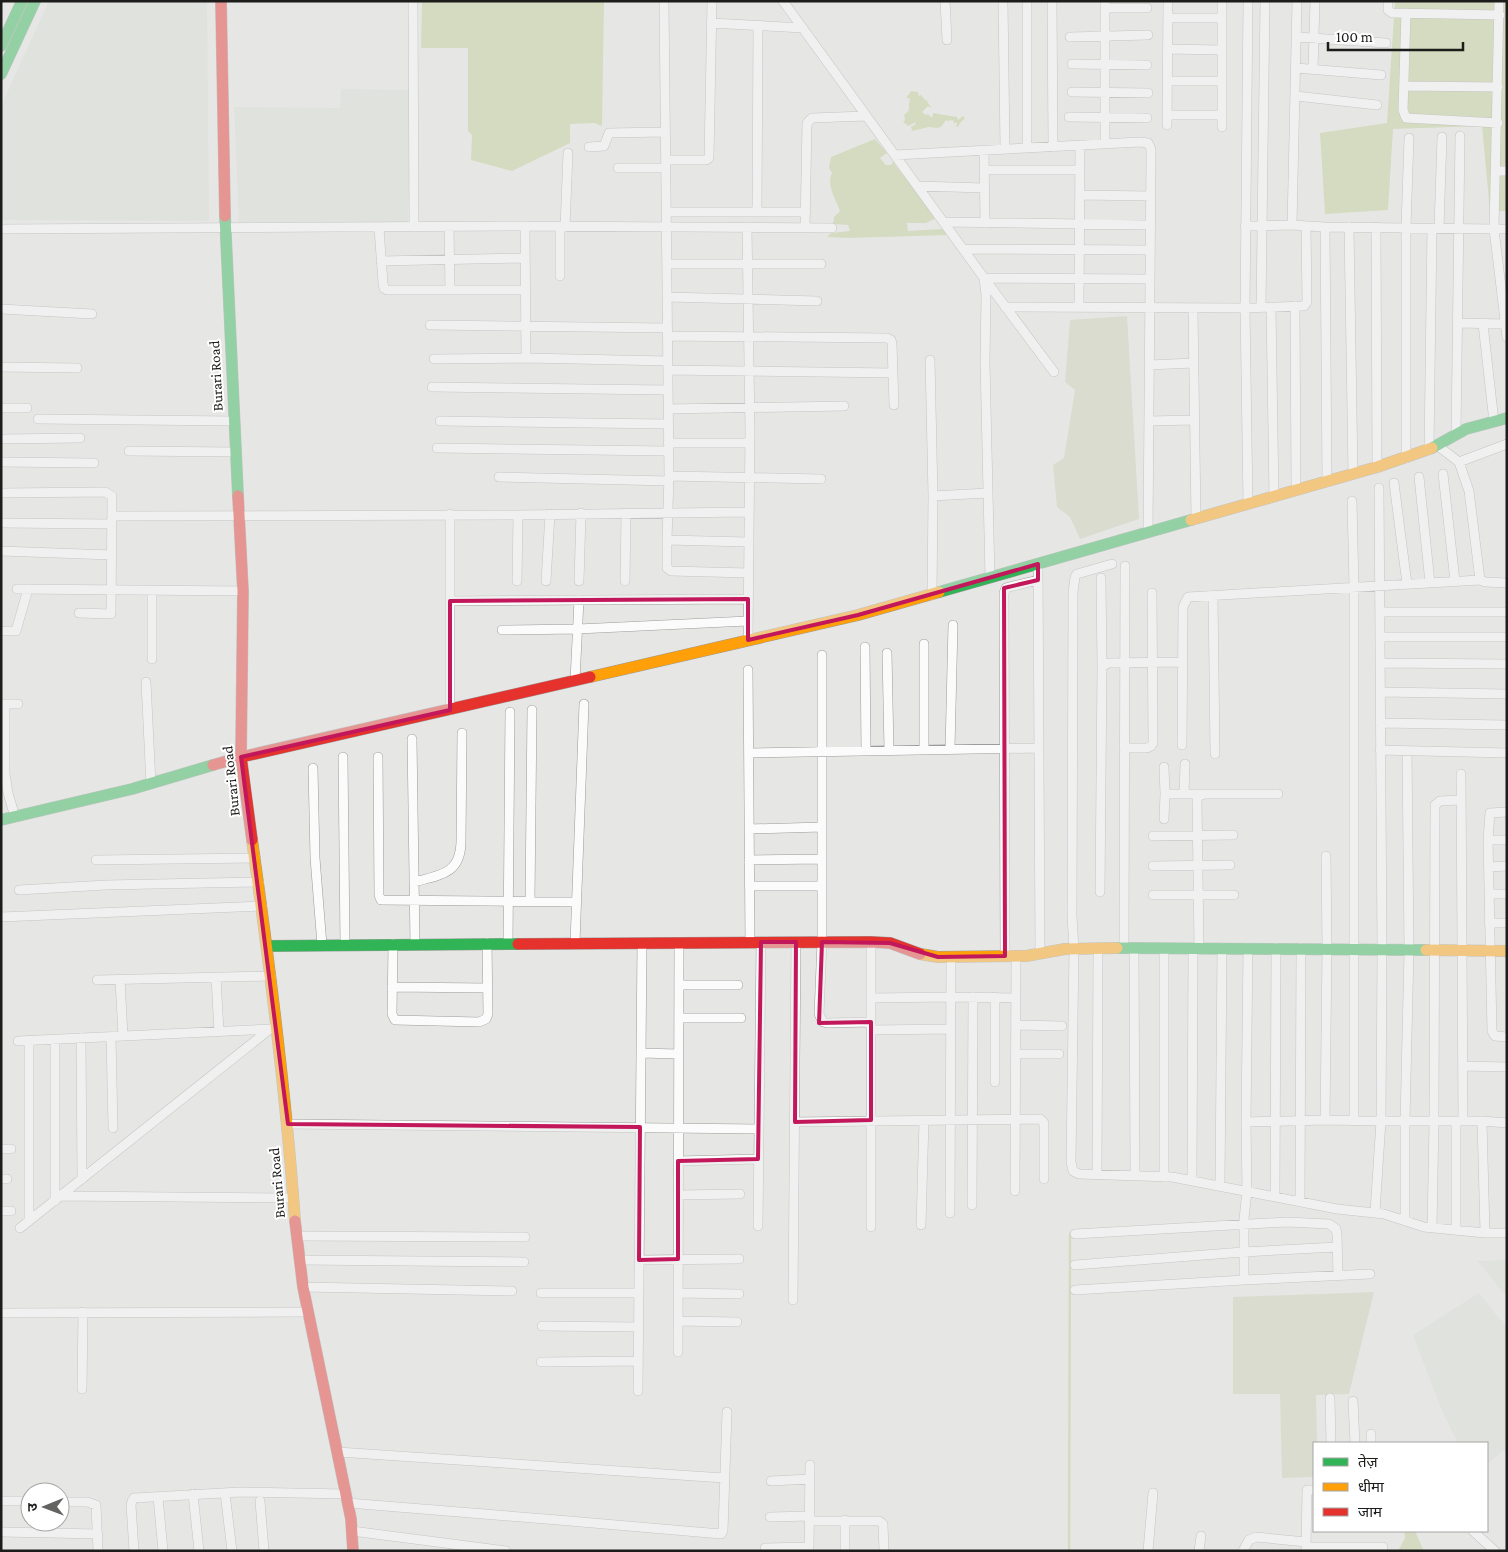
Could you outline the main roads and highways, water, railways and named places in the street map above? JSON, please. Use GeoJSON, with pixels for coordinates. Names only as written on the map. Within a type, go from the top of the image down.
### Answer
{"type":"FeatureCollection","features":[{"type":"Feature","properties":{"kind":"waterway"},"geometry":{"type":"LineString","coordinates":[[1069,1551],[1070,1234]]}}]}
